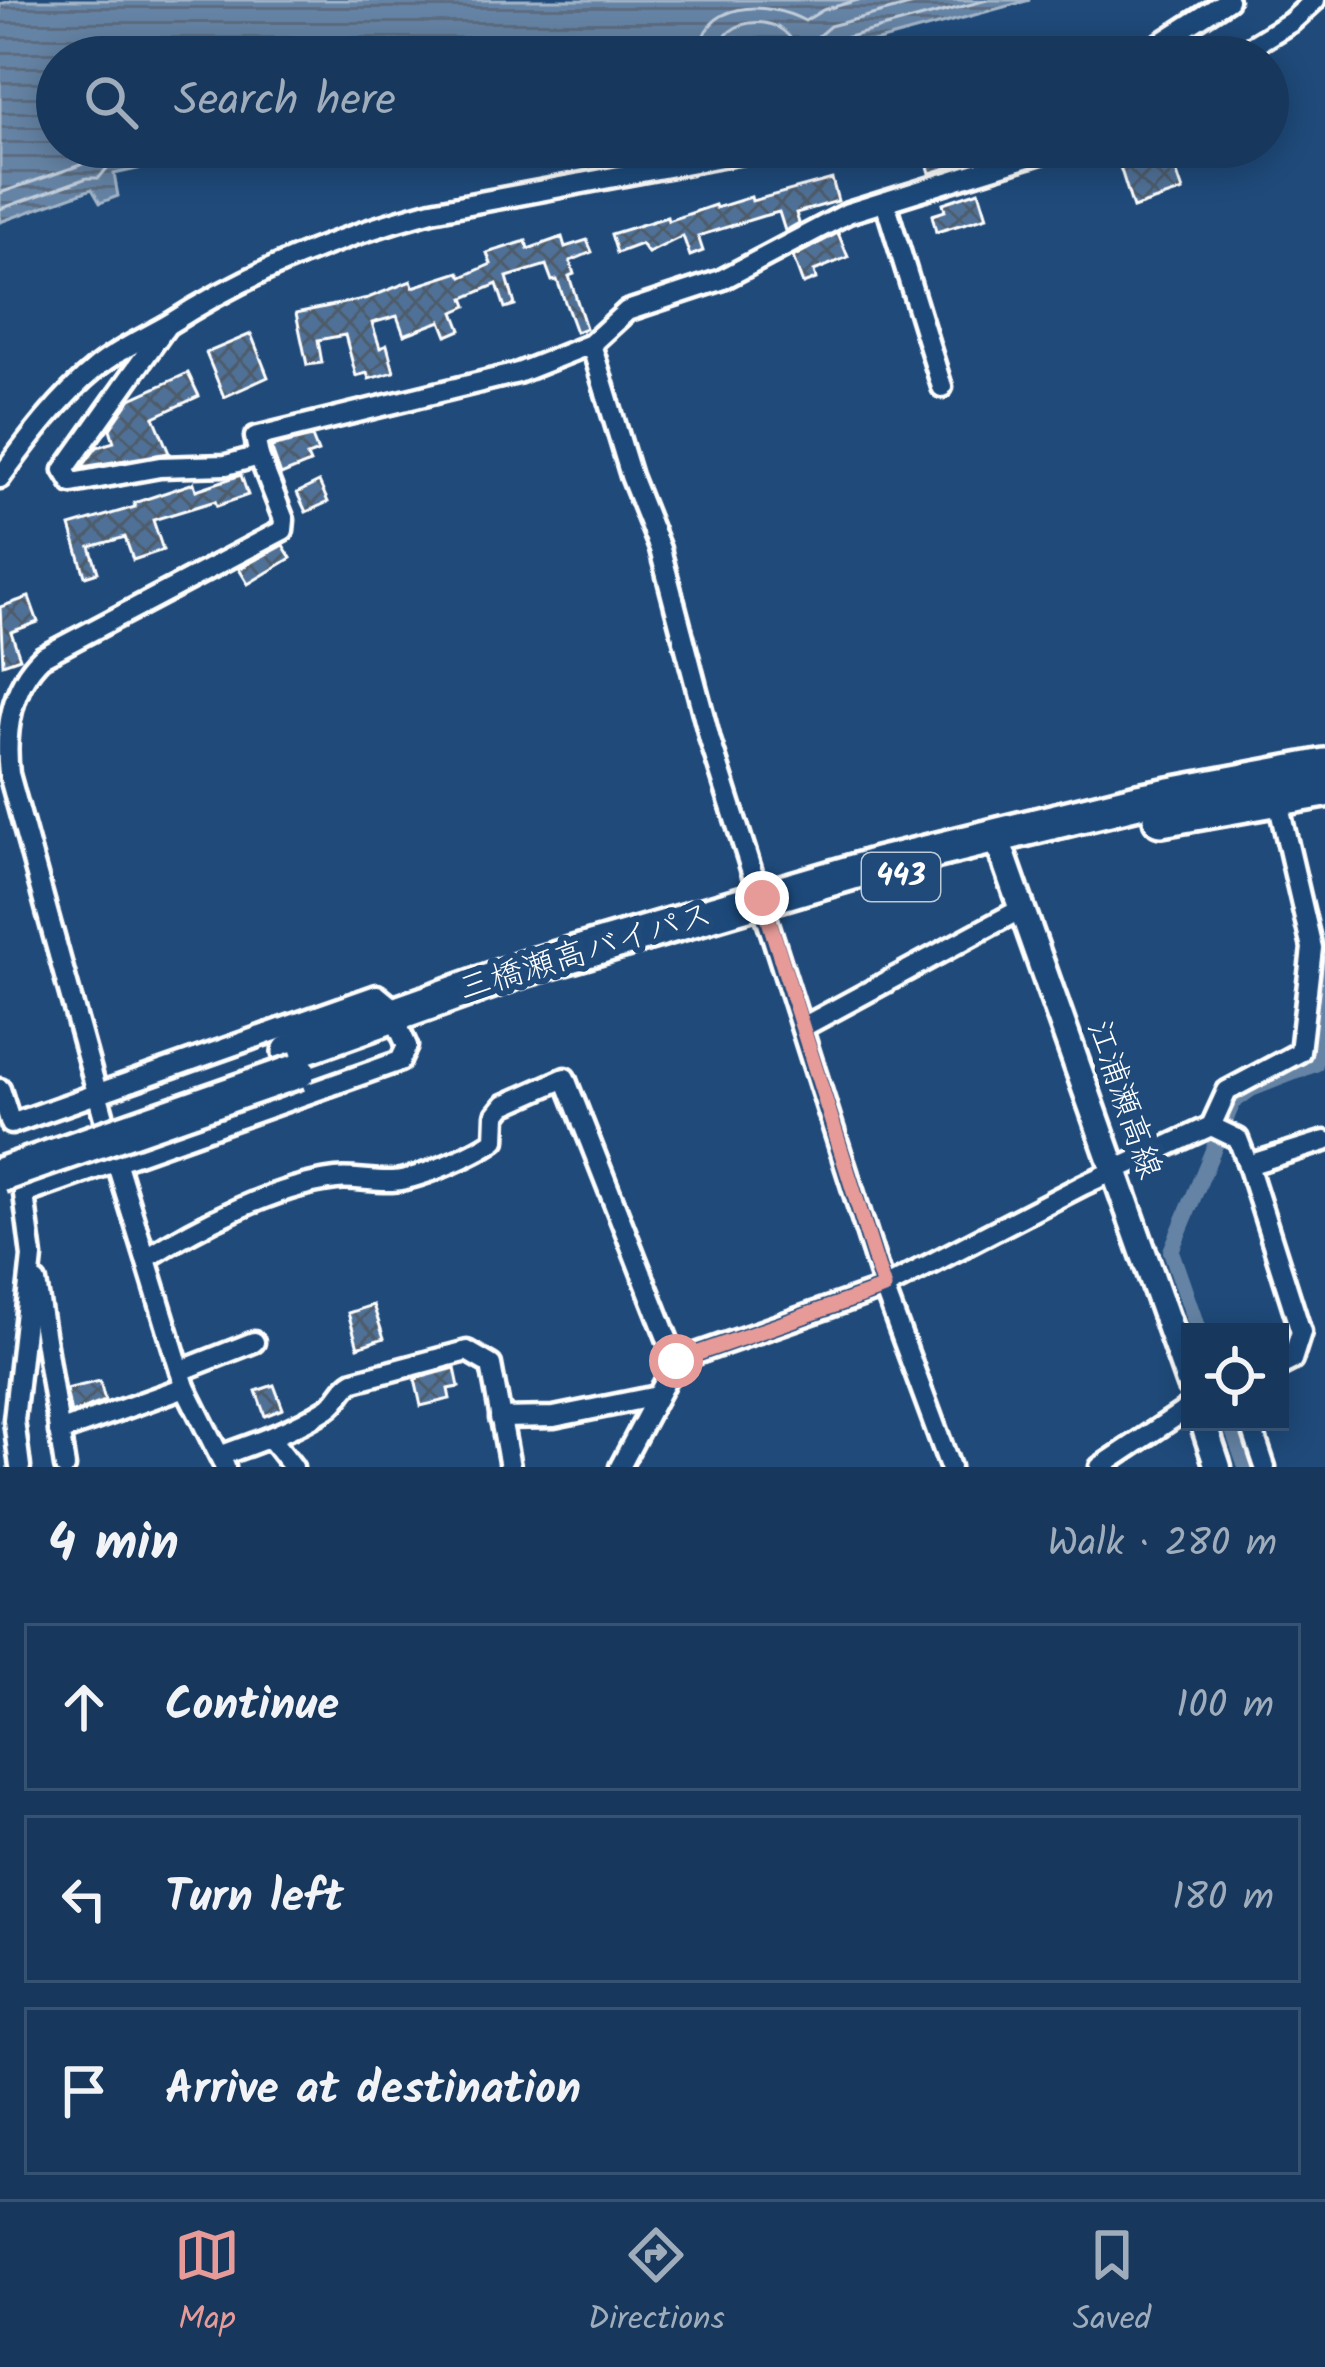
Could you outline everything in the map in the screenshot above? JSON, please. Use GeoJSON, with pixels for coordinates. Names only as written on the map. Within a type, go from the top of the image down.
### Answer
{"type":"FeatureCollection","features":[{"type":"Feature","properties":{"kind":"highway","name":"三橋瀬高バイパス"},"geometry":{"type":"LineString","coordinates":[[5,1139],[294,1061],[765,906],[998,844],[1276,787],[1325,766]]}},
{"type":"Feature","properties":{"kind":"highway","name":"三橋瀬高バイパス"},"geometry":{"type":"LineString","coordinates":[[1276,787],[1325,790]]}},
{"type":"Feature","properties":{"kind":"highway","name":"三橋瀬高バイパス"},"geometry":{"type":"LineString","coordinates":[[12,1184],[294,1061]]}},
{"type":"Feature","properties":{"kind":"main road","name":"江浦瀬高線"},"geometry":{"type":"LineString","coordinates":[[998,844],[1181,1360]]}},
{"type":"Feature","properties":{"kind":"main road"},"geometry":{"type":"LineString","coordinates":[[1206,1431],[1218,1467]]}},
{"type":"Feature","properties":{"kind":"street"},"geometry":{"type":"LineString","coordinates":[[1172,36],[1228,0]]}},
{"type":"Feature","properties":{"kind":"street"},"geometry":{"type":"LineString","coordinates":[[1291,22],[1303,0]]}},
{"type":"Feature","properties":{"kind":"street"},"geometry":{"type":"LineString","coordinates":[[1268,36],[1315,0]]}},
{"type":"Feature","properties":{"kind":"street"},"geometry":{"type":"LineString","coordinates":[[0,478],[73,389],[112,357],[265,271],[376,226],[431,211],[662,168]]}},
{"type":"Feature","properties":{"kind":"street"},"geometry":{"type":"LineString","coordinates":[[510,1467],[491,1365],[467,1351],[354,1381],[343,1387],[334,1405],[223,1461],[182,1379],[9,774],[6,753],[16,690],[23,675],[42,657],[283,530],[284,520],[255,437],[518,373],[591,344],[627,311],[721,280],[848,213],[993,168]]}},
{"type":"Feature","properties":{"kind":"street"},"geometry":{"type":"LineString","coordinates":[[885,202],[942,387]]}},
{"type":"Feature","properties":{"kind":"street"},"geometry":{"type":"LineString","coordinates":[[167,324],[64,470],[72,483],[160,467],[226,465],[259,456]]}},
{"type":"Feature","properties":{"kind":"street"},"geometry":{"type":"LineString","coordinates":[[591,344],[660,549],[710,740],[884,1288],[950,1467]]}},
{"type":"Feature","properties":{"kind":"street"},"geometry":{"type":"LineString","coordinates":[[1219,1128],[1227,1091],[1300,1052],[1312,948],[1276,787]]}},
{"type":"Feature","properties":{"kind":"street"},"geometry":{"type":"LineString","coordinates":[[802,1027],[1021,909]]}},
{"type":"Feature","properties":{"kind":"street"},"geometry":{"type":"LineString","coordinates":[[5,1139],[99,1092],[376,995],[407,1046],[400,1061],[116,1161],[12,1184]]}},
{"type":"Feature","properties":{"kind":"street"},"geometry":{"type":"LineString","coordinates":[[147,1258],[184,1234],[285,1192],[338,1178],[398,1181],[482,1149],[495,1140],[496,1115],[504,1106],[565,1078],[676,1361]]}},
{"type":"Feature","properties":{"kind":"street"},"geometry":{"type":"LineString","coordinates":[[0,1089],[12,1184],[32,1258],[65,1467]]}},
{"type":"Feature","properties":{"kind":"street"},"geometry":{"type":"LineString","coordinates":[[1219,1128],[1238,1138],[1301,1332],[1289,1362]]}},
{"type":"Feature","properties":{"kind":"street"},"geometry":{"type":"LineString","coordinates":[[620,1467],[676,1361],[884,1288],[1112,1172],[1219,1128]]}},
{"type":"Feature","properties":{"kind":"street"},"geometry":{"type":"LineString","coordinates":[[1248,1165],[1325,1141]]}},
{"type":"Feature","properties":{"kind":"street"},"geometry":{"type":"LineString","coordinates":[[20,1467],[14,1420],[32,1258]]}},
{"type":"Feature","properties":{"kind":"street"},"geometry":{"type":"LineString","coordinates":[[58,1432],[254,1342]]}},
{"type":"Feature","properties":{"kind":"street"},"geometry":{"type":"LineString","coordinates":[[500,1418],[570,1415],[657,1396]]}},
{"type":"Feature","properties":{"kind":"street"},"geometry":{"type":"LineString","coordinates":[[1100,1467],[1181,1413]]}},
{"type":"Feature","properties":{"kind":"street"},"geometry":{"type":"LineString","coordinates":[[1253,1431],[1265,1467]]}},
{"type":"Feature","properties":{"kind":"street"},"geometry":{"type":"LineString","coordinates":[[271,1438],[293,1467]]}},
{"type":"Feature","properties":{"kind":"water"},"geometry":{"type":"Polygon","coordinates":[[[14,0],[1030,0],[897,36],[36,36],[36,168],[142,168],[114,174],[118,196],[100,203],[92,189],[0,222],[0,4],[14,0]]]}},
{"type":"Feature","properties":{"kind":"building"},"geometry":{"type":"Polygon","coordinates":[[[1120,168],[1175,168],[1183,191],[1133,208],[1120,168]]]}},
{"type":"Feature","properties":{"kind":"building"},"geometry":{"type":"Polygon","coordinates":[[[832,179],[838,201],[796,213],[799,223],[785,231],[779,212],[763,216],[698,236],[703,251],[690,256],[683,236],[648,253],[641,244],[617,253],[611,234],[715,205],[751,197],[752,201],[832,179]]]}},
{"type":"Feature","properties":{"kind":"building"},"geometry":{"type":"Polygon","coordinates":[[[979,191],[987,217],[936,232],[932,215],[945,211],[943,203],[979,191]]]}},
{"type":"Feature","properties":{"kind":"building"},"geometry":{"type":"Polygon","coordinates":[[[838,233],[848,257],[814,271],[816,279],[803,284],[793,257],[838,233]]]}},
{"type":"Feature","properties":{"kind":"building"},"geometry":{"type":"Polygon","coordinates":[[[562,237],[565,247],[587,240],[592,252],[570,261],[574,274],[569,276],[586,328],[576,332],[557,280],[552,281],[546,265],[507,277],[515,305],[505,308],[497,284],[464,298],[467,306],[454,312],[461,330],[447,336],[441,321],[404,335],[397,316],[372,323],[380,348],[387,345],[394,372],[369,379],[367,373],[356,376],[345,335],[318,340],[322,363],[307,365],[296,313],[368,298],[411,281],[413,287],[459,272],[462,277],[491,264],[487,253],[526,241],[528,249],[562,237]]]}},
{"type":"Feature","properties":{"kind":"building"},"geometry":{"type":"Polygon","coordinates":[[[251,334],[268,377],[224,397],[206,353],[251,334]]]}},
{"type":"Feature","properties":{"kind":"building"},"geometry":{"type":"Polygon","coordinates":[[[188,373],[199,396],[154,417],[169,453],[82,467],[97,447],[114,442],[110,429],[131,399],[188,373]]]}},
{"type":"Feature","properties":{"kind":"building"},"geometry":{"type":"Polygon","coordinates":[[[312,437],[318,452],[307,456],[310,463],[281,475],[271,447],[312,437]]]}},
{"type":"Feature","properties":{"kind":"building"},"geometry":{"type":"Polygon","coordinates":[[[241,475],[248,495],[153,520],[163,550],[133,560],[125,537],[90,547],[98,572],[85,576],[70,526],[194,483],[196,490],[241,475]]]}},
{"type":"Feature","properties":{"kind":"building"},"geometry":{"type":"Polygon","coordinates":[[[319,482],[328,502],[306,512],[297,493],[319,482]]]}},
{"type":"Feature","properties":{"kind":"building"},"geometry":{"type":"Polygon","coordinates":[[[283,545],[291,558],[248,584],[239,569],[283,545]]]}},
{"type":"Feature","properties":{"kind":"building"},"geometry":{"type":"Polygon","coordinates":[[[29,597],[38,622],[11,632],[20,658],[3,664],[0,607],[29,597]]]}},
{"type":"Feature","properties":{"kind":"building"},"geometry":{"type":"Polygon","coordinates":[[[373,1305],[384,1338],[358,1347],[348,1313],[373,1305]]]}},
{"type":"Feature","properties":{"kind":"building"},"geometry":{"type":"Polygon","coordinates":[[[455,1368],[459,1387],[448,1389],[450,1399],[421,1406],[415,1379],[455,1368]]]}},
{"type":"Feature","properties":{"kind":"building"},"geometry":{"type":"Polygon","coordinates":[[[100,1381],[105,1401],[71,1414],[66,1389],[100,1381]]]}},
{"type":"Feature","properties":{"kind":"building"},"geometry":{"type":"Polygon","coordinates":[[[274,1385],[283,1409],[265,1416],[256,1391],[274,1385]]]}},
{"type":"Feature","properties":{"kind":"waterway"},"geometry":{"type":"LineString","coordinates":[[1196,1323],[1171,1251],[1233,1102],[1251,1089],[1315,1064],[1325,955]]}},
{"type":"Feature","properties":{"kind":"waterway"},"geometry":{"type":"LineString","coordinates":[[1233,1431],[1246,1467]]}},
{"type":"Feature","properties":{"kind":"route"},"geometry":{"type":"LineString","coordinates":[[676,1361],[884,1288],[762,898]]}}]}
